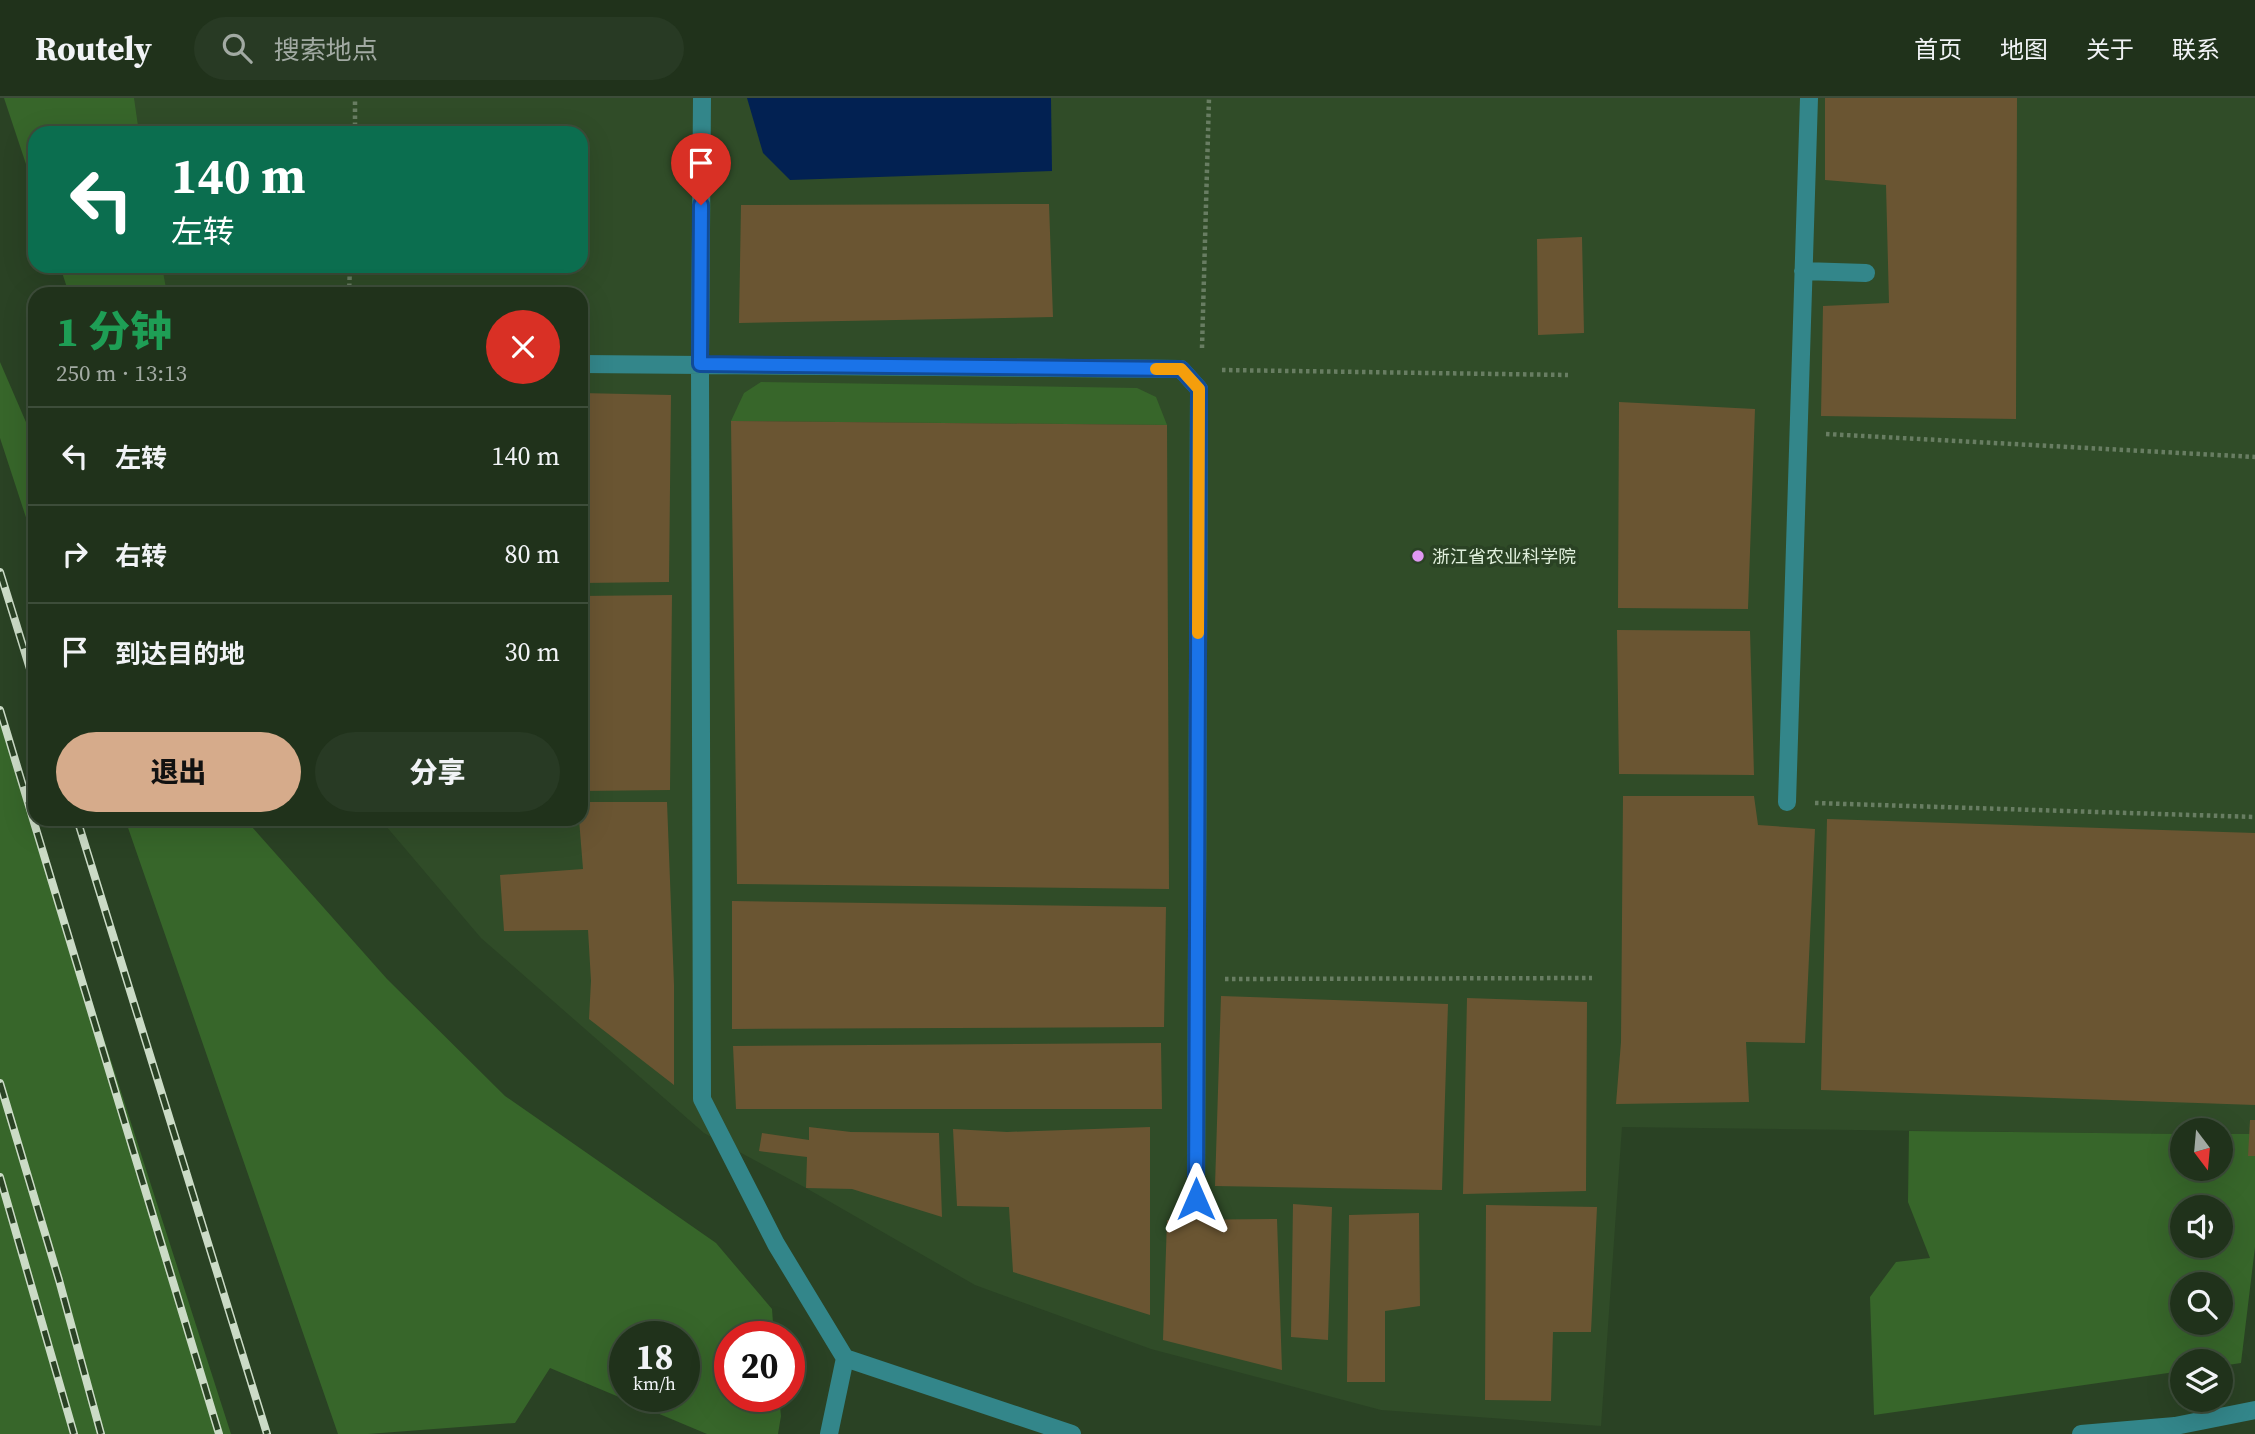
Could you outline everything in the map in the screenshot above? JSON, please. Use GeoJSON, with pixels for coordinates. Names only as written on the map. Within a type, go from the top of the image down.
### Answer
{"type":"FeatureCollection","features":[{"type":"Feature","properties":{"kind":"street"},"geometry":{"type":"LineString","coordinates":[[702,98],[702,1099],[776,1244],[845,1358],[1072,1434]]}},
{"type":"Feature","properties":{"kind":"street"},"geometry":{"type":"LineString","coordinates":[[1787,802],[1809,98]]}},
{"type":"Feature","properties":{"kind":"street"},"geometry":{"type":"LineString","coordinates":[[1803,271],[1866,273]]}},
{"type":"Feature","properties":{"kind":"street"},"geometry":{"type":"LineString","coordinates":[[588,364],[1181,369],[1199,389],[1196,1199]]}},
{"type":"Feature","properties":{"kind":"street"},"geometry":{"type":"LineString","coordinates":[[830,1434],[845,1358]]}},
{"type":"Feature","properties":{"kind":"street"},"geometry":{"type":"LineString","coordinates":[[2081,1434],[2175,1426],[2255,1410]]}},
{"type":"Feature","properties":{"kind":"path"},"geometry":{"type":"LineString","coordinates":[[355,98],[355,126]]}},
{"type":"Feature","properties":{"kind":"path"},"geometry":{"type":"LineString","coordinates":[[1201,369],[1209,98]]}},
{"type":"Feature","properties":{"kind":"path"},"geometry":{"type":"LineString","coordinates":[[1181,369],[1568,375]]}},
{"type":"Feature","properties":{"kind":"path"},"geometry":{"type":"LineString","coordinates":[[1798,433],[2255,457]]}},
{"type":"Feature","properties":{"kind":"path"},"geometry":{"type":"LineString","coordinates":[[1787,802],[2255,817]]}},
{"type":"Feature","properties":{"kind":"path"},"geometry":{"type":"LineString","coordinates":[[1197,979],[1592,978]]}},
{"type":"Feature","properties":{"kind":"shaded area"},"geometry":{"type":"Polygon","coordinates":[[[4,98],[134,98],[138,126],[28,126],[28,170],[4,98]]]}},
{"type":"Feature","properties":{"kind":"shaded area","name":"浙江省农业科学院"},"geometry":{"type":"Polygon","coordinates":[[[51,98],[2255,98],[2255,1134],[2233,1134],[2233,1118],[2170,1118],[2170,1134],[1622,1127],[1601,1426],[1381,1410],[1151,1349],[975,1285],[704,1133],[481,938],[386,826],[588,826],[588,287],[121,287],[116,273],[588,273],[588,126],[61,126],[51,98]]]}},
{"type":"Feature","properties":{"kind":"shaded area"},"geometry":{"type":"Polygon","coordinates":[[[62,273],[163,273],[166,287],[67,287],[62,273]]]}},
{"type":"Feature","properties":{"kind":"shaded area"},"geometry":{"type":"Polygon","coordinates":[[[0,362],[28,427],[28,524],[0,438],[0,362]]]}},
{"type":"Feature","properties":{"kind":"shaded area"},"geometry":{"type":"Polygon","coordinates":[[[761,382],[1137,388],[1156,397],[1167,425],[731,421],[744,393],[761,382]]]}},
{"type":"Feature","properties":{"kind":"shaded area"},"geometry":{"type":"Polygon","coordinates":[[[0,715],[28,802],[28,826],[36,826],[231,1434],[0,1434],[0,715]]]}},
{"type":"Feature","properties":{"kind":"shaded area"},"geometry":{"type":"Polygon","coordinates":[[[127,826],[251,826],[387,979],[505,1096],[716,1243],[772,1309],[773,1321],[714,1321],[714,1412],[781,1412],[778,1434],[707,1434],[655,1412],[700,1412],[700,1321],[609,1321],[609,1393],[550,1368],[515,1423],[338,1434],[127,826]]]}},
{"type":"Feature","properties":{"kind":"shaded area"},"geometry":{"type":"Polygon","coordinates":[[[1909,1131],[2170,1134],[2170,1181],[2233,1181],[2233,1134],[2255,1134],[2255,1247],[2241,1363],[2233,1364],[2233,1349],[2170,1349],[2170,1373],[1874,1415],[1870,1297],[1896,1262],[1930,1258],[1908,1202],[1909,1131]]]}},
{"type":"Feature","properties":{"kind":"water"},"geometry":{"type":"Polygon","coordinates":[[[747,98],[1051,98],[1052,171],[790,180],[763,153],[747,98]]]}},
{"type":"Feature","properties":{"kind":"building"},"geometry":{"type":"Polygon","coordinates":[[[1825,98],[2017,98],[2016,419],[1821,416],[1823,306],[1889,303],[1886,185],[1825,180],[1825,98]]]}},
{"type":"Feature","properties":{"kind":"building"},"geometry":{"type":"Polygon","coordinates":[[[1049,204],[1053,317],[739,323],[741,205],[1049,204]]]}},
{"type":"Feature","properties":{"kind":"building"},"geometry":{"type":"Polygon","coordinates":[[[1582,237],[1584,333],[1538,335],[1537,239],[1582,237]]]}},
{"type":"Feature","properties":{"kind":"building"},"geometry":{"type":"Polygon","coordinates":[[[588,393],[671,395],[669,582],[588,583],[588,393]]]}},
{"type":"Feature","properties":{"kind":"building"},"geometry":{"type":"Polygon","coordinates":[[[1619,402],[1755,409],[1748,609],[1618,608],[1619,402]]]}},
{"type":"Feature","properties":{"kind":"building"},"geometry":{"type":"Polygon","coordinates":[[[731,421],[1167,425],[1169,889],[737,884],[731,421]]]}},
{"type":"Feature","properties":{"kind":"building"},"geometry":{"type":"Polygon","coordinates":[[[672,595],[670,790],[588,791],[588,596],[672,595]]]}},
{"type":"Feature","properties":{"kind":"building"},"geometry":{"type":"Polygon","coordinates":[[[1617,630],[1750,631],[1754,775],[1619,774],[1617,630]]]}},
{"type":"Feature","properties":{"kind":"building"},"geometry":{"type":"Polygon","coordinates":[[[1623,796],[1754,796],[1758,825],[1815,829],[1805,1043],[1746,1042],[1749,1102],[1616,1104],[1621,1042],[1623,796]]]}},
{"type":"Feature","properties":{"kind":"building"},"geometry":{"type":"Polygon","coordinates":[[[588,802],[667,802],[674,985],[674,1085],[589,1019],[591,981],[588,930],[504,931],[500,875],[583,869],[580,826],[588,826],[588,802]]]}},
{"type":"Feature","properties":{"kind":"building"},"geometry":{"type":"Polygon","coordinates":[[[1827,819],[2255,833],[2255,1105],[1821,1090],[1827,819]]]}},
{"type":"Feature","properties":{"kind":"building"},"geometry":{"type":"Polygon","coordinates":[[[732,901],[1166,907],[1164,1027],[732,1029],[732,901]]]}},
{"type":"Feature","properties":{"kind":"building"},"geometry":{"type":"Polygon","coordinates":[[[1221,996],[1448,1004],[1442,1190],[1215,1186],[1221,996]]]}},
{"type":"Feature","properties":{"kind":"building"},"geometry":{"type":"Polygon","coordinates":[[[1467,998],[1587,1002],[1586,1191],[1463,1194],[1467,998]]]}},
{"type":"Feature","properties":{"kind":"building"},"geometry":{"type":"Polygon","coordinates":[[[1161,1043],[1162,1109],[736,1109],[733,1046],[1161,1043]]]}},
{"type":"Feature","properties":{"kind":"building"},"geometry":{"type":"Polygon","coordinates":[[[2250,1120],[2255,1120],[2255,1156],[2248,1156],[2250,1120]]]}},
{"type":"Feature","properties":{"kind":"building"},"geometry":{"type":"Polygon","coordinates":[[[809,1127],[851,1132],[939,1133],[942,1217],[852,1189],[806,1188],[807,1157],[759,1151],[762,1133],[809,1140],[809,1127]]]}},
{"type":"Feature","properties":{"kind":"building"},"geometry":{"type":"Polygon","coordinates":[[[1150,1127],[1150,1315],[1013,1272],[1009,1207],[957,1206],[953,1129],[1007,1132],[1150,1127]]]}},
{"type":"Feature","properties":{"kind":"building"},"geometry":{"type":"Polygon","coordinates":[[[1293,1204],[1332,1207],[1328,1340],[1291,1337],[1293,1204]]]}},
{"type":"Feature","properties":{"kind":"building"},"geometry":{"type":"Polygon","coordinates":[[[1486,1205],[1597,1207],[1591,1332],[1553,1332],[1551,1401],[1485,1400],[1486,1205]]]}},
{"type":"Feature","properties":{"kind":"building"},"geometry":{"type":"Polygon","coordinates":[[[1419,1213],[1420,1306],[1385,1311],[1385,1382],[1347,1382],[1349,1215],[1419,1213]]]}},
{"type":"Feature","properties":{"kind":"building"},"geometry":{"type":"Polygon","coordinates":[[[1277,1219],[1282,1370],[1163,1340],[1167,1220],[1277,1219]]]}},
{"type":"Feature","properties":{"kind":"railway"},"geometry":{"type":"LineString","coordinates":[[0,572],[28,662]]}},
{"type":"Feature","properties":{"kind":"railway"},"geometry":{"type":"LineString","coordinates":[[0,710],[28,803]]}},
{"type":"Feature","properties":{"kind":"railway"},"geometry":{"type":"LineString","coordinates":[[35,826],[219,1434]]}},
{"type":"Feature","properties":{"kind":"railway"},"geometry":{"type":"LineString","coordinates":[[79,826],[267,1434]]}},
{"type":"Feature","properties":{"kind":"railway"},"geometry":{"type":"LineString","coordinates":[[0,1083],[59,1280],[101,1434]]}},
{"type":"Feature","properties":{"kind":"railway"},"geometry":{"type":"LineString","coordinates":[[0,1177],[74,1434]]}},
{"type":"Feature","properties":{"kind":"slow traffic"},"geometry":{"type":"LineString","coordinates":[[1156,369],[1181,369],[1199,389],[1198,633]]}},
{"type":"Feature","properties":{"kind":"place","name":"浙江省农业科学院"},"geometry":{"type":"Point","coordinates":[1418,556]}},
{"type":"Feature","properties":{"kind":"route"},"geometry":{"type":"LineString","coordinates":[[701,205],[700,364],[1181,369],[1199,389],[1196,1199]]}}]}
